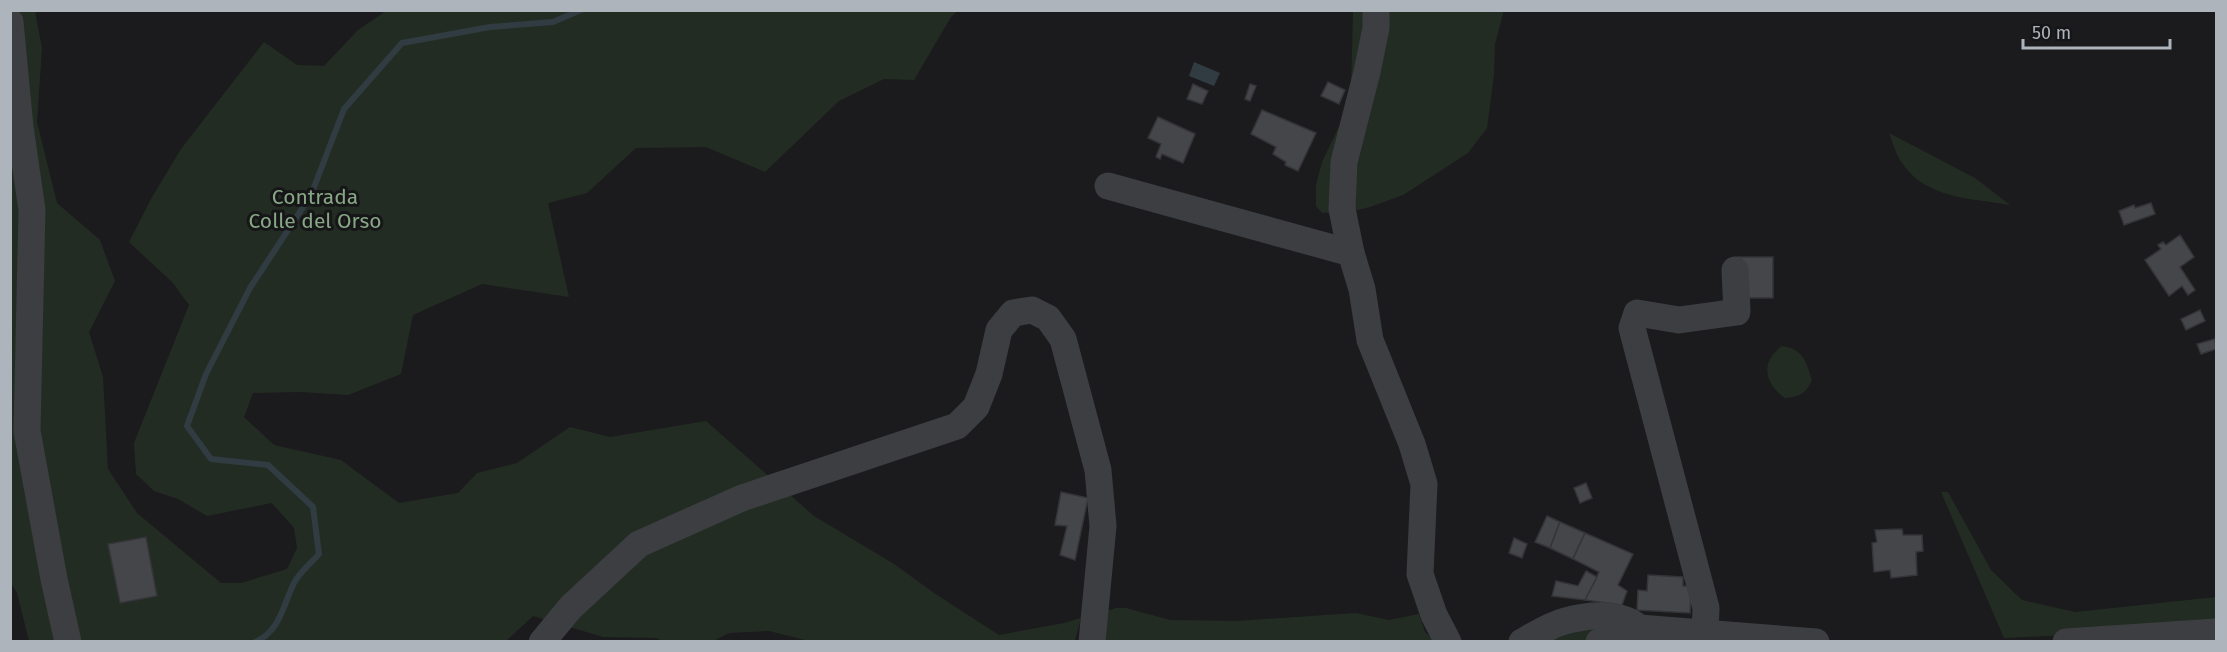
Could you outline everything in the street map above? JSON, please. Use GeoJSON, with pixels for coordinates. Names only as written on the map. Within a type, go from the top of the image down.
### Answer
{"type":"FeatureCollection","features":[{"type":"Feature","properties":{"kind":"street"},"geometry":{"type":"LineString","coordinates":[[1376,10],[1376,28],[1367,72],[1344,162],[1342,210],[1351,254],[1362,289],[1370,340],[1412,444],[1424,484],[1420,574],[1434,615],[1448,642]]}},
{"type":"Feature","properties":{"kind":"street"},"geometry":{"type":"LineString","coordinates":[[10,22],[20,127],[32,210],[27,430],[68,642]]}},
{"type":"Feature","properties":{"kind":"street"},"geometry":{"type":"LineString","coordinates":[[1108,186],[1351,254]]}},
{"type":"Feature","properties":{"kind":"street"},"geometry":{"type":"LineString","coordinates":[[1718,637],[1706,608],[1632,328],[1637,314],[1679,320],[1737,312],[1735,270]]}},
{"type":"Feature","properties":{"kind":"street"},"geometry":{"type":"LineString","coordinates":[[542,642],[572,607],[639,544],[742,498],[957,426],[976,407],[989,374],[999,330],[1013,313],[1032,310],[1048,318],[1063,339],[1098,470],[1103,526],[1092,642]]}},
{"type":"Feature","properties":{"kind":"street"},"geometry":{"type":"LineString","coordinates":[[1522,642],[1565,621],[1603,616],[1632,621],[1639,628]]}},
{"type":"Feature","properties":{"kind":"street"},"geometry":{"type":"LineString","coordinates":[[1599,642],[1639,628],[1718,637],[1816,642]]}},
{"type":"Feature","properties":{"kind":"street"},"geometry":{"type":"LineString","coordinates":[[2066,642],[2217,632]]}},
{"type":"Feature","properties":{"kind":"green space","name":"Contrada Colle del Orso"},"geometry":{"type":"Polygon","coordinates":[[[10,11],[35,11],[42,48],[37,122],[57,203],[100,240],[115,281],[89,332],[103,377],[108,469],[137,513],[221,583],[241,583],[287,569],[297,548],[294,528],[272,503],[207,516],[178,499],[154,491],[136,474],[134,443],[189,305],[173,283],[129,242],[181,149],[264,42],[297,65],[324,66],[358,30],[386,11],[957,11],[951,17],[914,80],[884,79],[839,101],[765,172],[706,147],[636,148],[587,193],[548,203],[569,297],[482,284],[413,315],[401,374],[348,395],[301,392],[253,393],[244,417],[274,445],[341,460],[399,503],[458,493],[477,473],[517,463],[570,427],[610,437],[706,421],[814,516],[894,564],[999,635],[1081,618],[1075,641],[813,642],[769,631],[729,633],[713,641],[665,642],[656,638],[603,637],[533,616],[506,641],[29,641],[17,593],[10,581],[10,11]]]}},
{"type":"Feature","properties":{"kind":"green space"},"geometry":{"type":"Polygon","coordinates":[[[1353,11],[1503,11],[1495,44],[1494,75],[1487,128],[1468,153],[1403,195],[1349,212],[1322,213],[1316,206],[1316,185],[1322,162],[1345,114],[1351,92],[1353,11]]]}},
{"type":"Feature","properties":{"kind":"green space"},"geometry":{"type":"Polygon","coordinates":[[[1889,133],[1975,178],[2010,205],[1950,195],[1924,184],[1902,163],[1889,133]]]}},
{"type":"Feature","properties":{"kind":"green space"},"geometry":{"type":"Polygon","coordinates":[[[1782,346],[1795,350],[1803,357],[1812,380],[1802,394],[1795,397],[1785,398],[1778,392],[1767,372],[1770,359],[1782,346]]]}},
{"type":"Feature","properties":{"kind":"green space"},"geometry":{"type":"Polygon","coordinates":[[[1941,492],[1948,492],[1991,570],[2022,600],[2075,612],[2216,597],[2216,628],[2004,638],[1941,492]]]}},
{"type":"Feature","properties":{"kind":"green space"},"geometry":{"type":"Polygon","coordinates":[[[1126,608],[1170,620],[1236,621],[1356,613],[1389,620],[1419,614],[1425,632],[1435,641],[1100,642],[1103,612],[1126,608]]]}},
{"type":"Feature","properties":{"kind":"green space"},"geometry":{"type":"Polygon","coordinates":[[[1602,628],[1648,642],[1545,642],[1561,632],[1602,628]]]}},
{"type":"Feature","properties":{"kind":"shaded area"},"geometry":{"type":"Polygon","coordinates":[[[1194,62],[1220,73],[1214,86],[1189,76],[1194,62]]]}},
{"type":"Feature","properties":{"kind":"building"},"geometry":{"type":"Polygon","coordinates":[[[1328,82],[1345,90],[1339,104],[1321,96],[1328,82]]]}},
{"type":"Feature","properties":{"kind":"building"},"geometry":{"type":"Polygon","coordinates":[[[1193,84],[1208,91],[1202,104],[1187,99],[1193,84]]]}},
{"type":"Feature","properties":{"kind":"building"},"geometry":{"type":"Polygon","coordinates":[[[1250,84],[1256,86],[1250,101],[1245,99],[1250,84]]]}},
{"type":"Feature","properties":{"kind":"building"},"geometry":{"type":"Polygon","coordinates":[[[1262,110],[1316,133],[1298,171],[1285,165],[1286,162],[1273,154],[1276,147],[1251,134],[1262,110]]]}},
{"type":"Feature","properties":{"kind":"building"},"geometry":{"type":"Polygon","coordinates":[[[1158,117],[1195,134],[1183,163],[1162,154],[1160,159],[1156,157],[1161,144],[1148,138],[1158,117]]]}},
{"type":"Feature","properties":{"kind":"building"},"geometry":{"type":"Polygon","coordinates":[[[2151,203],[2155,214],[2124,225],[2119,211],[2134,205],[2135,208],[2151,203]]]}},
{"type":"Feature","properties":{"kind":"building"},"geometry":{"type":"Polygon","coordinates":[[[2180,235],[2194,257],[2180,267],[2195,290],[2188,295],[2182,286],[2169,296],[2145,260],[2161,249],[2158,245],[2163,242],[2166,245],[2180,235]]]}},
{"type":"Feature","properties":{"kind":"building"},"geometry":{"type":"Polygon","coordinates":[[[1738,257],[1773,257],[1773,298],[1738,298],[1738,257]]]}},
{"type":"Feature","properties":{"kind":"building"},"geometry":{"type":"Polygon","coordinates":[[[2200,310],[2205,321],[2186,330],[2181,319],[2200,310]]]}},
{"type":"Feature","properties":{"kind":"building"},"geometry":{"type":"Polygon","coordinates":[[[2215,339],[2216,349],[2201,354],[2197,344],[2215,339]]]}},
{"type":"Feature","properties":{"kind":"building"},"geometry":{"type":"Polygon","coordinates":[[[1586,483],[1592,498],[1580,503],[1574,488],[1586,483]]]}},
{"type":"Feature","properties":{"kind":"building"},"geometry":{"type":"Polygon","coordinates":[[[1061,492],[1088,498],[1075,560],[1060,555],[1067,526],[1055,525],[1061,492]]]}},
{"type":"Feature","properties":{"kind":"building"},"geometry":{"type":"Polygon","coordinates":[[[1547,516],[1560,522],[1550,548],[1535,542],[1547,516]]]}},
{"type":"Feature","properties":{"kind":"building"},"geometry":{"type":"Polygon","coordinates":[[[1560,522],[1585,533],[1573,559],[1550,548],[1560,522]]]}},
{"type":"Feature","properties":{"kind":"building"},"geometry":{"type":"Polygon","coordinates":[[[1902,529],[1903,535],[1922,535],[1923,551],[1916,552],[1917,575],[1891,578],[1890,570],[1874,572],[1872,543],[1877,542],[1875,530],[1902,529]]]}},
{"type":"Feature","properties":{"kind":"building"},"geometry":{"type":"Polygon","coordinates":[[[1585,533],[1633,554],[1618,585],[1627,591],[1622,605],[1585,600],[1599,572],[1573,559],[1585,533]]]}},
{"type":"Feature","properties":{"kind":"building"},"geometry":{"type":"Polygon","coordinates":[[[146,537],[157,596],[120,603],[108,544],[146,537]]]}},
{"type":"Feature","properties":{"kind":"building"},"geometry":{"type":"Polygon","coordinates":[[[1514,538],[1527,544],[1522,558],[1509,553],[1514,538]]]}},
{"type":"Feature","properties":{"kind":"building"},"geometry":{"type":"Polygon","coordinates":[[[1586,571],[1597,577],[1585,600],[1552,596],[1556,581],[1578,586],[1586,571]]]}},
{"type":"Feature","properties":{"kind":"building"},"geometry":{"type":"Polygon","coordinates":[[[1648,575],[1683,577],[1683,586],[1691,586],[1690,613],[1637,610],[1638,590],[1647,591],[1648,575]]]}},
{"type":"Feature","properties":{"kind":"waterway"},"geometry":{"type":"LineString","coordinates":[[255,642],[270,632],[280,617],[296,579],[319,554],[313,507],[268,465],[211,459],[187,426],[206,374],[250,288],[311,195],[344,109],[402,43],[490,27],[553,22],[581,10]]}}]}
